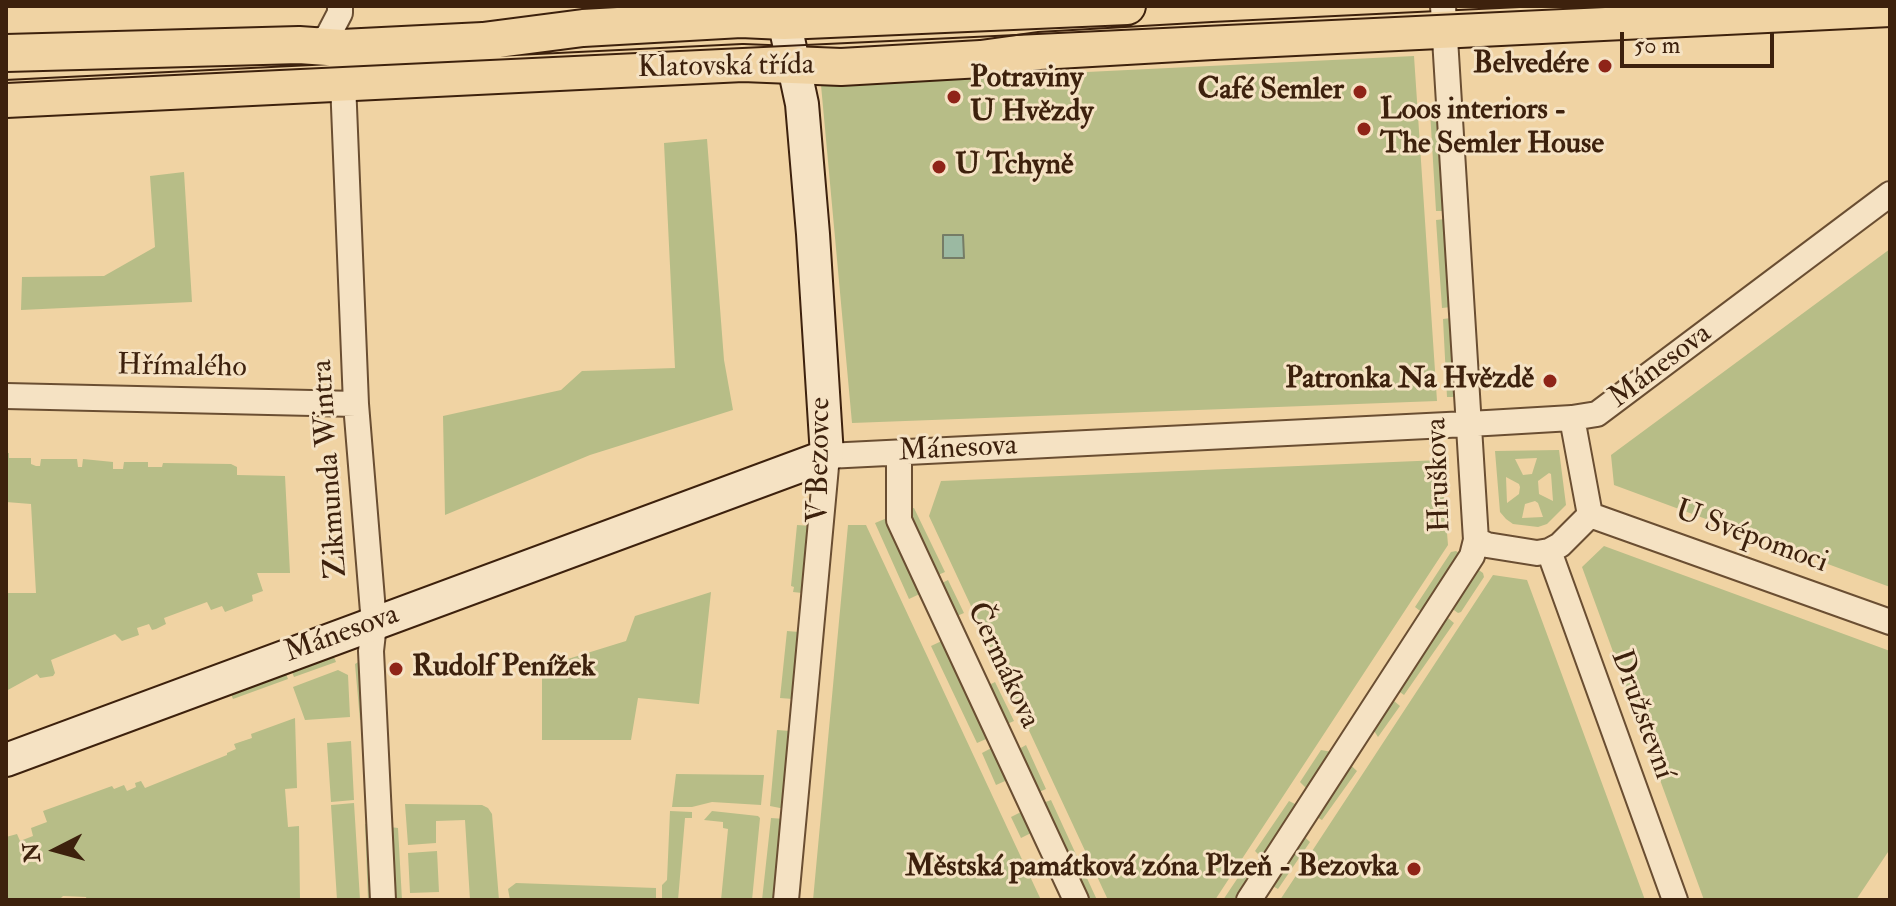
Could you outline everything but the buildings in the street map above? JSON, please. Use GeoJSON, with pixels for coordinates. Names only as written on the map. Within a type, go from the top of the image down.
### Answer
{"type":"FeatureCollection","features":[{"type":"Feature","properties":{"kind":"main road","name":"Klatovská třída"},"geometry":{"type":"LineString","coordinates":[[6,53],[299,45],[342,48],[483,41],[583,28],[741,19],[782,13],[1127,6]]}},
{"type":"Feature","properties":{"kind":"main road","name":"Klatovská třída"},"geometry":{"type":"LineString","coordinates":[[6,99],[743,63],[868,65],[981,59],[1039,51],[1444,18],[1890,8]]}},
{"type":"Feature","properties":{"kind":"street"},"geometry":{"type":"LineString","coordinates":[[299,45],[328,36],[340,13],[340,6]]}},
{"type":"Feature","properties":{"kind":"street","name":"V Bezovce"},"geometry":{"type":"LineString","coordinates":[[782,13],[801,93],[827,456],[786,900]]}},
{"type":"Feature","properties":{"kind":"street","name":"Hruškova"},"geometry":{"type":"LineString","coordinates":[[1249,900],[1472,556],[1476,540],[1444,18]]}},
{"type":"Feature","properties":{"kind":"street","name":"Zikmunda Wintra"},"geometry":{"type":"LineString","coordinates":[[343,82],[356,404],[374,624],[371,651],[383,900]]}},
{"type":"Feature","properties":{"kind":"street","name":"Mánesova"},"geometry":{"type":"LineString","coordinates":[[6,760],[827,456],[1471,424],[1572,418],[1603,411],[1890,194]]}},
{"type":"Feature","properties":{"kind":"street","name":"Hřímalého"},"geometry":{"type":"LineString","coordinates":[[6,396],[356,404]]}},
{"type":"Feature","properties":{"kind":"street"},"geometry":{"type":"LineString","coordinates":[[1476,540],[1487,545],[1537,553],[1549,551],[1560,545],[1590,515],[1572,418]]}},
{"type":"Feature","properties":{"kind":"street","name":"Čermákova"},"geometry":{"type":"LineString","coordinates":[[899,453],[899,520],[1076,900]]}},
{"type":"Feature","properties":{"kind":"street","name":"U Svépomoci"},"geometry":{"type":"LineString","coordinates":[[1590,515],[1890,622]]}},
{"type":"Feature","properties":{"kind":"street","name":"Družstevní"},"geometry":{"type":"LineString","coordinates":[[1549,551],[1675,900]]}},
{"type":"Feature","properties":{"kind":"green space"},"geometry":{"type":"Polygon","coordinates":[[[1414,56],[1437,401],[852,423],[821,85],[1414,56]]]}},
{"type":"Feature","properties":{"kind":"green space"},"geometry":{"type":"Polygon","coordinates":[[[1438,110],[1445,211],[1436,211],[1430,111],[1438,110]]]}},
{"type":"Feature","properties":{"kind":"green space"},"geometry":{"type":"Polygon","coordinates":[[[707,139],[724,360],[733,410],[590,455],[445,515],[443,416],[561,390],[582,371],[675,368],[664,143],[707,139]]]}},
{"type":"Feature","properties":{"kind":"green space"},"geometry":{"type":"Polygon","coordinates":[[[184,172],[192,302],[21,310],[22,277],[104,276],[155,247],[150,176],[184,172]]]}},
{"type":"Feature","properties":{"kind":"green space"},"geometry":{"type":"Polygon","coordinates":[[[1445,219],[1451,307],[1442,308],[1436,220],[1445,219]]]}},
{"type":"Feature","properties":{"kind":"green space"},"geometry":{"type":"Polygon","coordinates":[[[1890,249],[1890,587],[1614,485],[1611,455],[1890,249]]]}},
{"type":"Feature","properties":{"kind":"green space"},"geometry":{"type":"Polygon","coordinates":[[[1451,318],[1456,397],[1447,397],[1443,319],[1451,318]]]}},
{"type":"Feature","properties":{"kind":"green space"},"geometry":{"type":"Polygon","coordinates":[[[1559,450],[1566,505],[1547,524],[1538,527],[1513,524],[1500,512],[1495,451],[1559,450]],[[1537,458],[1515,459],[1523,475],[1532,474],[1537,458]],[[1551,474],[1538,481],[1539,494],[1553,501],[1551,474]],[[1506,477],[1507,503],[1519,494],[1520,487],[1506,477]],[[1538,503],[1525,504],[1522,518],[1543,517],[1538,503]]]}},
{"type":"Feature","properties":{"kind":"green space"},"geometry":{"type":"Polygon","coordinates":[[[6,453],[9,453],[9,458],[31,458],[31,464],[36,466],[40,466],[41,459],[77,459],[78,467],[82,467],[83,459],[113,462],[113,469],[123,469],[124,462],[148,462],[148,467],[162,467],[163,463],[231,464],[237,467],[237,475],[285,476],[290,573],[257,573],[263,591],[252,595],[253,601],[225,612],[222,606],[211,610],[207,602],[164,618],[166,624],[156,629],[152,630],[149,624],[137,628],[139,635],[122,641],[115,634],[51,660],[53,676],[40,678],[37,674],[6,691],[6,593],[36,593],[31,504],[6,502],[6,453]]]}},
{"type":"Feature","properties":{"kind":"green space"},"geometry":{"type":"Polygon","coordinates":[[[1441,460],[1448,545],[1215,900],[1108,900],[929,516],[941,481],[1441,460]]]}},
{"type":"Feature","properties":{"kind":"green space"},"geometry":{"type":"Polygon","coordinates":[[[914,508],[945,572],[938,575],[910,516],[908,509],[914,508]]]}},
{"type":"Feature","properties":{"kind":"green space"},"geometry":{"type":"Polygon","coordinates":[[[892,516],[926,591],[909,599],[875,523],[892,516]]]}},
{"type":"Feature","properties":{"kind":"green space"},"geometry":{"type":"Polygon","coordinates":[[[797,525],[812,526],[802,593],[793,592],[794,587],[791,586],[797,525]]]}},
{"type":"Feature","properties":{"kind":"green space"},"geometry":{"type":"Polygon","coordinates":[[[848,525],[866,525],[1041,900],[813,900],[848,525]]]}},
{"type":"Feature","properties":{"kind":"green space"},"geometry":{"type":"Polygon","coordinates":[[[1604,546],[1890,651],[1890,849],[1856,900],[1704,900],[1582,567],[1604,546]]]}},
{"type":"Feature","properties":{"kind":"green space"},"geometry":{"type":"Polygon","coordinates":[[[1451,552],[1462,555],[1424,614],[1415,607],[1451,552]]]}},
{"type":"Feature","properties":{"kind":"green space"},"geometry":{"type":"Polygon","coordinates":[[[1473,566],[1484,577],[1458,613],[1447,605],[1473,566]]]}},
{"type":"Feature","properties":{"kind":"green space"},"geometry":{"type":"Polygon","coordinates":[[[1493,575],[1527,580],[1645,900],[1280,900],[1493,575]]]}},
{"type":"Feature","properties":{"kind":"green space"},"geometry":{"type":"Polygon","coordinates":[[[948,580],[964,613],[957,616],[942,583],[948,580]]]}},
{"type":"Feature","properties":{"kind":"green space"},"geometry":{"type":"Polygon","coordinates":[[[711,592],[699,704],[638,698],[631,740],[542,740],[542,667],[626,641],[635,616],[711,592]]]}},
{"type":"Feature","properties":{"kind":"green space"},"geometry":{"type":"Polygon","coordinates":[[[1442,613],[1454,623],[1404,695],[1393,687],[1442,613]]]}},
{"type":"Feature","properties":{"kind":"green space"},"geometry":{"type":"Polygon","coordinates":[[[787,631],[799,632],[793,699],[780,698],[787,631]]]}},
{"type":"Feature","properties":{"kind":"green space"},"geometry":{"type":"Polygon","coordinates":[[[948,638],[993,736],[977,743],[931,646],[948,638]]]}},
{"type":"Feature","properties":{"kind":"green space"},"geometry":{"type":"Polygon","coordinates":[[[332,652],[336,662],[294,677],[290,667],[332,652]]]}},
{"type":"Feature","properties":{"kind":"green space"},"geometry":{"type":"Polygon","coordinates":[[[360,661],[365,720],[360,720],[355,664],[360,661]]]}},
{"type":"Feature","properties":{"kind":"green space"},"geometry":{"type":"Polygon","coordinates":[[[284,669],[288,679],[233,699],[229,689],[284,669]]]}},
{"type":"Feature","properties":{"kind":"green space"},"geometry":{"type":"Polygon","coordinates":[[[338,670],[348,675],[350,717],[305,720],[293,687],[338,670]]]}},
{"type":"Feature","properties":{"kind":"green space"},"geometry":{"type":"Polygon","coordinates":[[[995,682],[1014,721],[1007,724],[989,685],[995,682]]]}},
{"type":"Feature","properties":{"kind":"green space"},"geometry":{"type":"Polygon","coordinates":[[[1387,695],[1400,706],[1378,737],[1369,723],[1387,695]]]}},
{"type":"Feature","properties":{"kind":"green space"},"geometry":{"type":"Polygon","coordinates":[[[295,718],[297,788],[285,789],[288,827],[299,826],[300,900],[87,900],[86,897],[63,896],[59,900],[6,900],[6,837],[17,834],[20,841],[33,836],[31,828],[47,822],[43,811],[112,786],[114,789],[124,785],[127,791],[141,781],[145,788],[227,755],[236,749],[234,744],[252,738],[251,734],[295,718]]]}},
{"type":"Feature","properties":{"kind":"green space"},"geometry":{"type":"Polygon","coordinates":[[[777,730],[790,731],[785,809],[770,806],[777,730]]]}},
{"type":"Feature","properties":{"kind":"green space"},"geometry":{"type":"Polygon","coordinates":[[[351,741],[354,800],[331,802],[327,743],[351,741]]]}},
{"type":"Feature","properties":{"kind":"green space"},"geometry":{"type":"Polygon","coordinates":[[[997,745],[1012,778],[996,785],[982,753],[997,745]]]}},
{"type":"Feature","properties":{"kind":"green space"},"geometry":{"type":"Polygon","coordinates":[[[1026,745],[1046,789],[1039,792],[1019,749],[1026,745]]]}},
{"type":"Feature","properties":{"kind":"green space"},"geometry":{"type":"Polygon","coordinates":[[[1321,750],[1332,752],[1307,789],[1300,782],[1321,750]]]}},
{"type":"Feature","properties":{"kind":"green space"},"geometry":{"type":"Polygon","coordinates":[[[1345,760],[1357,771],[1322,820],[1310,813],[1345,760]]]}},
{"type":"Feature","properties":{"kind":"green space"},"geometry":{"type":"Polygon","coordinates":[[[676,774],[764,775],[761,805],[712,802],[692,807],[672,807],[676,774]]]}},
{"type":"Feature","properties":{"kind":"green space"},"geometry":{"type":"Polygon","coordinates":[[[1051,800],[1097,900],[1089,900],[1043,803],[1051,800]]]}},
{"type":"Feature","properties":{"kind":"green space"},"geometry":{"type":"Polygon","coordinates":[[[1289,801],[1297,805],[1262,858],[1255,851],[1289,801]]]}},
{"type":"Feature","properties":{"kind":"green space"},"geometry":{"type":"Polygon","coordinates":[[[354,803],[360,900],[337,900],[331,805],[354,803]]]}},
{"type":"Feature","properties":{"kind":"green space"},"geometry":{"type":"Polygon","coordinates":[[[405,804],[482,805],[488,808],[492,814],[499,900],[470,900],[465,820],[436,821],[436,843],[408,845],[405,804]]]}},
{"type":"Feature","properties":{"kind":"green space"},"geometry":{"type":"Polygon","coordinates":[[[1027,809],[1037,830],[1021,838],[1011,817],[1027,809]]]}},
{"type":"Feature","properties":{"kind":"green space"},"geometry":{"type":"Polygon","coordinates":[[[670,811],[692,812],[692,818],[685,818],[678,900],[662,900],[662,885],[667,880],[670,811]]]}},
{"type":"Feature","properties":{"kind":"green space"},"geometry":{"type":"Polygon","coordinates":[[[712,811],[760,818],[752,900],[721,900],[728,829],[723,828],[723,822],[704,820],[712,811]]]}},
{"type":"Feature","properties":{"kind":"green space"},"geometry":{"type":"Polygon","coordinates":[[[771,818],[785,819],[777,900],[762,900],[771,818]]]}},
{"type":"Feature","properties":{"kind":"green space"},"geometry":{"type":"Polygon","coordinates":[[[365,824],[371,824],[375,900],[368,900],[365,824]]]}},
{"type":"Feature","properties":{"kind":"green space"},"geometry":{"type":"Polygon","coordinates":[[[390,827],[398,828],[402,900],[393,900],[390,827]]]}},
{"type":"Feature","properties":{"kind":"green space"},"geometry":{"type":"Polygon","coordinates":[[[1298,831],[1310,842],[1278,889],[1265,882],[1298,831]]]}},
{"type":"Feature","properties":{"kind":"green space"},"geometry":{"type":"Polygon","coordinates":[[[437,851],[439,892],[410,893],[408,853],[437,851]]]}},
{"type":"Feature","properties":{"kind":"green space"},"geometry":{"type":"Polygon","coordinates":[[[1249,861],[1256,866],[1234,900],[1223,900],[1249,861]]]}},
{"type":"Feature","properties":{"kind":"green space"},"geometry":{"type":"Polygon","coordinates":[[[516,883],[656,888],[656,900],[510,900],[508,889],[516,883]]]}},
{"type":"Feature","properties":{"kind":"shaded area"},"geometry":{"type":"Polygon","coordinates":[[[943,235],[963,235],[964,258],[943,258],[943,235]]]}},
{"type":"Feature","properties":{"kind":"tram line"},"geometry":{"type":"LineString","coordinates":[[6,83],[1626,6]]}},
{"type":"Feature","properties":{"kind":"place","name":"Belvedére"},"geometry":{"type":"Point","coordinates":[1605,66]}},
{"type":"Feature","properties":{"kind":"place","name":"Café Semler"},"geometry":{"type":"Point","coordinates":[1360,92]}},
{"type":"Feature","properties":{"kind":"place","name":"Potraviny U Hvězdy"},"geometry":{"type":"Point","coordinates":[954,97]}},
{"type":"Feature","properties":{"kind":"place","name":"Loos interiors - The Semler House"},"geometry":{"type":"Point","coordinates":[1364,129]}},
{"type":"Feature","properties":{"kind":"place","name":"U Tchyně"},"geometry":{"type":"Point","coordinates":[939,167]}},
{"type":"Feature","properties":{"kind":"place","name":"Patronka Na Hvězdě"},"geometry":{"type":"Point","coordinates":[1550,381]}},
{"type":"Feature","properties":{"kind":"place","name":"Rudolf Penížek"},"geometry":{"type":"Point","coordinates":[396,669]}},
{"type":"Feature","properties":{"kind":"place","name":"Městská památková zóna Plzeň - Bezovka"},"geometry":{"type":"Point","coordinates":[1414,869]}}]}
